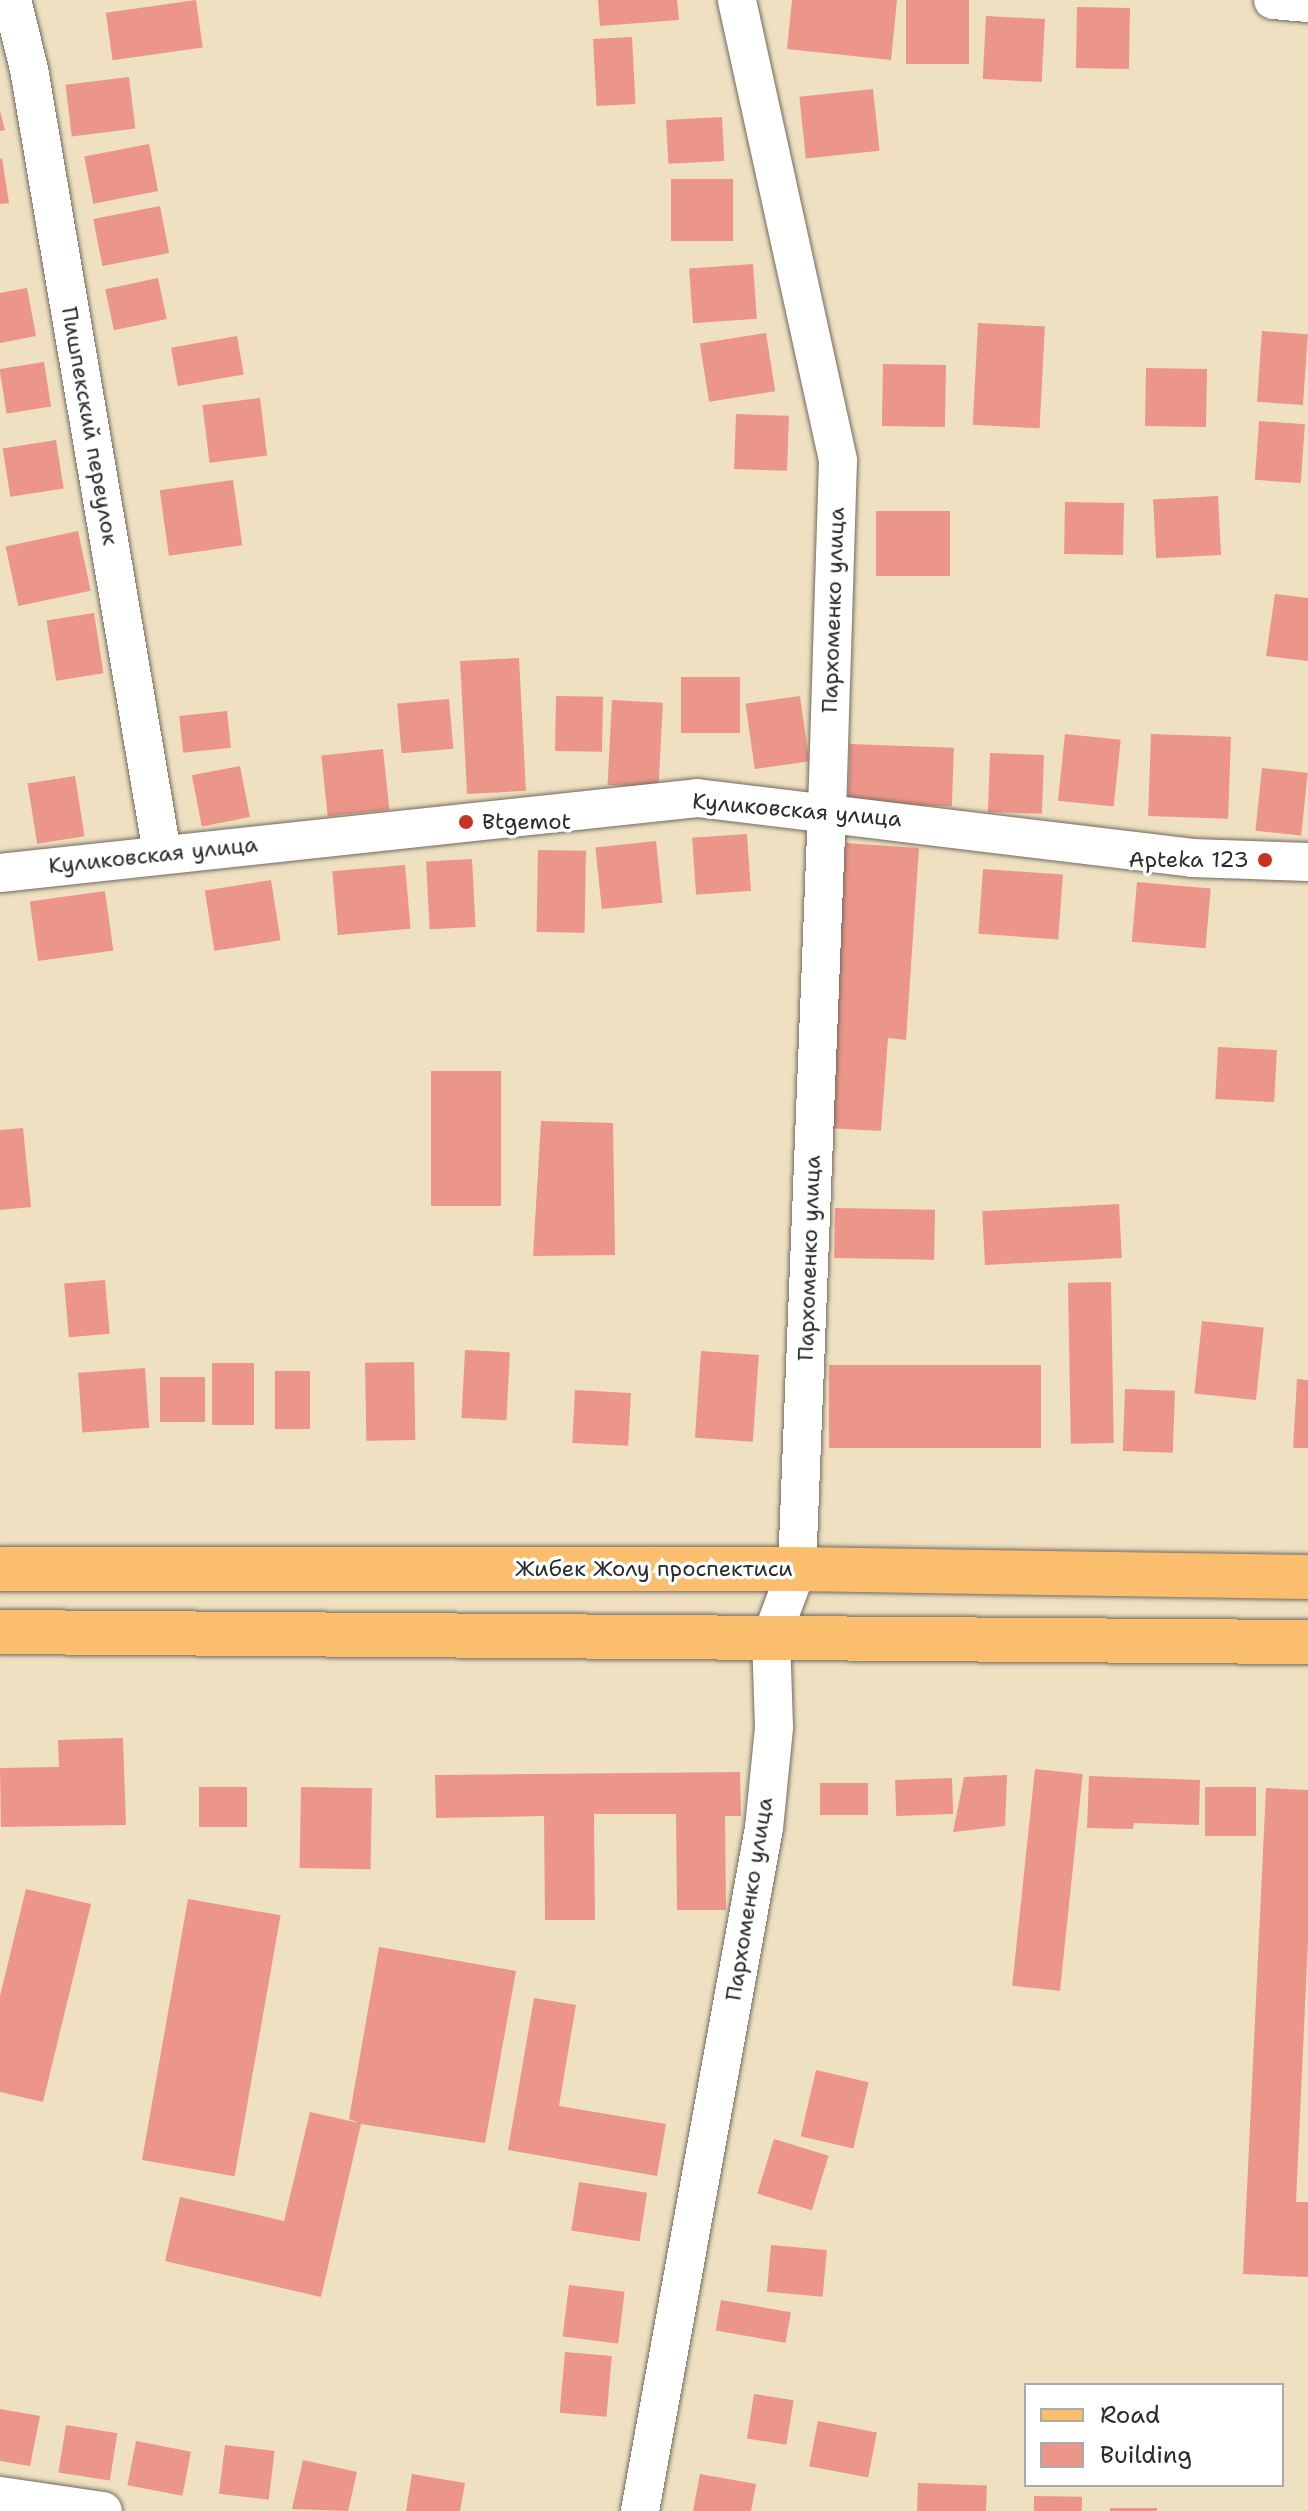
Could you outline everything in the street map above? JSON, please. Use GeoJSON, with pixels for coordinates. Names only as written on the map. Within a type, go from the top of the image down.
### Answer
{"type":"FeatureCollection","features":[{"type":"Feature","properties":{"kind":"main road","name":"Жибек Жолу проспектиси"},"geometry":{"type":"LineString","coordinates":[[0,1569],[797,1569],[1308,1577]]}},
{"type":"Feature","properties":{"kind":"main road"},"geometry":{"type":"LineString","coordinates":[[0,1632],[1308,1642]]}},
{"type":"Feature","properties":{"kind":"street","name":"Пишпекский переулок"},"geometry":{"type":"LineString","coordinates":[[12,0],[32,85],[162,853]]}},
{"type":"Feature","properties":{"kind":"street","name":"Пархоменко улица"},"geometry":{"type":"LineString","coordinates":[[640,2511],[764,1828],[774,1727],[771,1638],[797,1569],[827,810],[838,460],[737,0]]}},
{"type":"Feature","properties":{"kind":"street"},"geometry":{"type":"LineString","coordinates":[[1273,0],[1308,3]]}},
{"type":"Feature","properties":{"kind":"street","name":"Куликовская улица"},"geometry":{"type":"LineString","coordinates":[[0,873],[162,853],[697,798],[827,810],[1192,858],[1308,862]]}},
{"type":"Feature","properties":{"kind":"street"},"geometry":{"type":"LineString","coordinates":[[0,2496],[103,2511]]}},
{"type":"Feature","properties":{"kind":"building"},"geometry":{"type":"Polygon","coordinates":[[[196,0],[203,48],[113,60],[106,13],[196,0]]]}},
{"type":"Feature","properties":{"kind":"building"},"geometry":{"type":"Polygon","coordinates":[[[598,0],[677,0],[679,20],[600,26],[598,0]]]}},
{"type":"Feature","properties":{"kind":"building"},"geometry":{"type":"Polygon","coordinates":[[[792,0],[897,0],[891,60],[787,49],[792,0]]]}},
{"type":"Feature","properties":{"kind":"building"},"geometry":{"type":"Polygon","coordinates":[[[906,0],[969,0],[969,64],[906,64],[906,0]]]}},
{"type":"Feature","properties":{"kind":"building"},"geometry":{"type":"Polygon","coordinates":[[[1077,7],[1130,8],[1129,69],[1076,68],[1077,7]]]}},
{"type":"Feature","properties":{"kind":"building"},"geometry":{"type":"Polygon","coordinates":[[[986,16],[1045,19],[1042,82],[983,79],[986,16]]]}},
{"type":"Feature","properties":{"kind":"building"},"geometry":{"type":"Polygon","coordinates":[[[632,37],[636,104],[597,106],[593,39],[632,37]]]}},
{"type":"Feature","properties":{"kind":"building"},"geometry":{"type":"Polygon","coordinates":[[[129,77],[135,129],[72,136],[65,85],[129,77]]]}},
{"type":"Feature","properties":{"kind":"building"},"geometry":{"type":"Polygon","coordinates":[[[873,89],[879,151],[806,158],[799,97],[873,89]]]}},
{"type":"Feature","properties":{"kind":"building"},"geometry":{"type":"Polygon","coordinates":[[[0,111],[5,130],[0,131],[0,111]]]}},
{"type":"Feature","properties":{"kind":"building"},"geometry":{"type":"Polygon","coordinates":[[[722,117],[724,161],[668,164],[666,120],[722,117]]]}},
{"type":"Feature","properties":{"kind":"building"},"geometry":{"type":"Polygon","coordinates":[[[149,144],[158,191],[93,204],[84,157],[149,144]]]}},
{"type":"Feature","properties":{"kind":"building"},"geometry":{"type":"Polygon","coordinates":[[[0,159],[9,203],[0,204],[0,159]]]}},
{"type":"Feature","properties":{"kind":"building"},"geometry":{"type":"Polygon","coordinates":[[[671,179],[733,179],[733,241],[671,241],[671,179]]]}},
{"type":"Feature","properties":{"kind":"building"},"geometry":{"type":"Polygon","coordinates":[[[160,206],[169,253],[102,266],[93,219],[160,206]]]}},
{"type":"Feature","properties":{"kind":"building"},"geometry":{"type":"Polygon","coordinates":[[[753,264],[757,319],[693,323],[689,268],[753,264]]]}},
{"type":"Feature","properties":{"kind":"building"},"geometry":{"type":"Polygon","coordinates":[[[158,278],[167,319],[114,330],[105,289],[158,278]]]}},
{"type":"Feature","properties":{"kind":"building"},"geometry":{"type":"Polygon","coordinates":[[[27,288],[36,336],[0,343],[0,293],[27,288]]]}},
{"type":"Feature","properties":{"kind":"building"},"geometry":{"type":"Polygon","coordinates":[[[978,323],[1045,327],[1040,428],[973,425],[978,323]]]}},
{"type":"Feature","properties":{"kind":"building"},"geometry":{"type":"Polygon","coordinates":[[[1262,331],[1308,334],[1303,405],[1257,402],[1262,331]]]}},
{"type":"Feature","properties":{"kind":"building"},"geometry":{"type":"Polygon","coordinates":[[[766,333],[775,391],[709,402],[700,343],[766,333]]]}},
{"type":"Feature","properties":{"kind":"building"},"geometry":{"type":"Polygon","coordinates":[[[237,336],[244,374],[178,386],[171,348],[237,336]]]}},
{"type":"Feature","properties":{"kind":"building"},"geometry":{"type":"Polygon","coordinates":[[[44,362],[51,406],[7,413],[0,369],[44,362]]]}},
{"type":"Feature","properties":{"kind":"building"},"geometry":{"type":"Polygon","coordinates":[[[883,364],[946,365],[945,427],[882,426],[883,364]]]}},
{"type":"Feature","properties":{"kind":"building"},"geometry":{"type":"Polygon","coordinates":[[[1146,368],[1207,369],[1206,427],[1145,426],[1146,368]]]}},
{"type":"Feature","properties":{"kind":"building"},"geometry":{"type":"Polygon","coordinates":[[[260,398],[267,456],[210,463],[202,405],[260,398]]]}},
{"type":"Feature","properties":{"kind":"building"},"geometry":{"type":"Polygon","coordinates":[[[736,414],[789,416],[787,471],[734,469],[736,414]]]}},
{"type":"Feature","properties":{"kind":"building"},"geometry":{"type":"Polygon","coordinates":[[[1259,421],[1305,424],[1301,483],[1255,480],[1259,421]]]}},
{"type":"Feature","properties":{"kind":"building"},"geometry":{"type":"Polygon","coordinates":[[[56,440],[64,488],[10,497],[3,448],[56,440]]]}},
{"type":"Feature","properties":{"kind":"building"},"geometry":{"type":"Polygon","coordinates":[[[233,480],[242,545],[169,556],[160,490],[233,480]]]}},
{"type":"Feature","properties":{"kind":"building"},"geometry":{"type":"Polygon","coordinates":[[[1218,496],[1221,555],[1156,558],[1153,499],[1218,496]]]}},
{"type":"Feature","properties":{"kind":"building"},"geometry":{"type":"Polygon","coordinates":[[[1065,502],[1124,503],[1123,555],[1064,554],[1065,502]]]}},
{"type":"Feature","properties":{"kind":"building"},"geometry":{"type":"Polygon","coordinates":[[[876,511],[950,511],[950,576],[876,576],[876,511]]]}},
{"type":"Feature","properties":{"kind":"building"},"geometry":{"type":"Polygon","coordinates":[[[78,531],[91,591],[18,606],[6,546],[78,531]]]}},
{"type":"Feature","properties":{"kind":"building"},"geometry":{"type":"Polygon","coordinates":[[[1275,594],[1308,598],[1308,661],[1266,656],[1275,594]]]}},
{"type":"Feature","properties":{"kind":"building"},"geometry":{"type":"Polygon","coordinates":[[[94,613],[104,673],[56,681],[47,621],[94,613]]]}},
{"type":"Feature","properties":{"kind":"building"},"geometry":{"type":"Polygon","coordinates":[[[519,658],[526,791],[467,794],[460,661],[519,658]]]}},
{"type":"Feature","properties":{"kind":"building"},"geometry":{"type":"Polygon","coordinates":[[[681,677],[740,677],[740,733],[681,733],[681,677]]]}},
{"type":"Feature","properties":{"kind":"building"},"geometry":{"type":"Polygon","coordinates":[[[556,696],[603,697],[602,752],[555,751],[556,696]]]}},
{"type":"Feature","properties":{"kind":"building"},"geometry":{"type":"Polygon","coordinates":[[[800,696],[809,761],[755,769],[746,704],[800,696]]]}},
{"type":"Feature","properties":{"kind":"building"},"geometry":{"type":"Polygon","coordinates":[[[449,699],[453,749],[402,753],[397,704],[449,699]]]}},
{"type":"Feature","properties":{"kind":"building"},"geometry":{"type":"Polygon","coordinates":[[[612,700],[663,703],[658,788],[608,785],[612,700]]]}},
{"type":"Feature","properties":{"kind":"building"},"geometry":{"type":"Polygon","coordinates":[[[227,711],[231,748],[183,753],[179,716],[227,711]]]}},
{"type":"Feature","properties":{"kind":"building"},"geometry":{"type":"Polygon","coordinates":[[[1065,734],[1121,740],[1114,806],[1058,801],[1065,734]]]}},
{"type":"Feature","properties":{"kind":"building"},"geometry":{"type":"Polygon","coordinates":[[[1151,734],[1231,737],[1228,819],[1148,816],[1151,734]]]}},
{"type":"Feature","properties":{"kind":"building"},"geometry":{"type":"Polygon","coordinates":[[[850,744],[954,748],[952,807],[848,803],[850,744]]]}},
{"type":"Feature","properties":{"kind":"building"},"geometry":{"type":"Polygon","coordinates":[[[383,749],[389,810],[328,816],[321,755],[383,749]]]}},
{"type":"Feature","properties":{"kind":"building"},"geometry":{"type":"Polygon","coordinates":[[[990,753],[1044,755],[1042,814],[988,812],[990,753]]]}},
{"type":"Feature","properties":{"kind":"building"},"geometry":{"type":"Polygon","coordinates":[[[240,766],[250,817],[202,826],[192,775],[240,766]]]}},
{"type":"Feature","properties":{"kind":"building"},"geometry":{"type":"Polygon","coordinates":[[[1262,768],[1308,773],[1301,835],[1255,831],[1262,768]]]}},
{"type":"Feature","properties":{"kind":"building"},"geometry":{"type":"Polygon","coordinates":[[[75,776],[85,836],[37,844],[28,784],[75,776]]]}},
{"type":"Feature","properties":{"kind":"building"},"geometry":{"type":"Polygon","coordinates":[[[747,834],[751,891],[696,895],[692,838],[747,834]]]}},
{"type":"Feature","properties":{"kind":"building"},"geometry":{"type":"Polygon","coordinates":[[[656,841],[662,903],[602,909],[595,847],[656,841]]]}},
{"type":"Feature","properties":{"kind":"building"},"geometry":{"type":"Polygon","coordinates":[[[845,843],[919,848],[906,1040],[888,1038],[881,1131],[826,1128],[845,843]]]}},
{"type":"Feature","properties":{"kind":"building"},"geometry":{"type":"Polygon","coordinates":[[[538,850],[586,851],[585,933],[537,932],[538,850]]]}},
{"type":"Feature","properties":{"kind":"building"},"geometry":{"type":"Polygon","coordinates":[[[472,859],[476,927],[430,929],[426,861],[472,859]]]}},
{"type":"Feature","properties":{"kind":"building"},"geometry":{"type":"Polygon","coordinates":[[[405,865],[411,929],[338,935],[332,871],[405,865]]]}},
{"type":"Feature","properties":{"kind":"building"},"geometry":{"type":"Polygon","coordinates":[[[983,869],[1063,875],[1058,939],[978,934],[983,869]]]}},
{"type":"Feature","properties":{"kind":"building"},"geometry":{"type":"Polygon","coordinates":[[[271,880],[281,940],[214,951],[205,890],[271,880]]]}},
{"type":"Feature","properties":{"kind":"building"},"geometry":{"type":"Polygon","coordinates":[[[1137,882],[1211,888],[1205,948],[1132,942],[1137,882]]]}},
{"type":"Feature","properties":{"kind":"building"},"geometry":{"type":"Polygon","coordinates":[[[105,891],[113,950],[38,961],[30,902],[105,891]]]}},
{"type":"Feature","properties":{"kind":"building"},"geometry":{"type":"Polygon","coordinates":[[[1218,1047],[1277,1050],[1274,1102],[1215,1099],[1218,1047]]]}},
{"type":"Feature","properties":{"kind":"building"},"geometry":{"type":"Polygon","coordinates":[[[431,1071],[501,1071],[501,1206],[431,1206],[431,1071]]]}},
{"type":"Feature","properties":{"kind":"building"},"geometry":{"type":"Polygon","coordinates":[[[541,1121],[613,1123],[615,1255],[533,1256],[541,1121]]]}},
{"type":"Feature","properties":{"kind":"building"},"geometry":{"type":"Polygon","coordinates":[[[23,1128],[31,1207],[0,1210],[0,1130],[23,1128]]]}},
{"type":"Feature","properties":{"kind":"building"},"geometry":{"type":"Polygon","coordinates":[[[1119,1204],[1122,1258],[985,1265],[982,1211],[1119,1204]]]}},
{"type":"Feature","properties":{"kind":"building"},"geometry":{"type":"Polygon","coordinates":[[[835,1208],[935,1210],[934,1260],[834,1258],[835,1208]]]}},
{"type":"Feature","properties":{"kind":"building"},"geometry":{"type":"Polygon","coordinates":[[[105,1280],[110,1334],[69,1337],[64,1284],[105,1280]]]}},
{"type":"Feature","properties":{"kind":"building"},"geometry":{"type":"Polygon","coordinates":[[[1111,1282],[1114,1443],[1071,1444],[1068,1283],[1111,1282]]]}},
{"type":"Feature","properties":{"kind":"building"},"geometry":{"type":"Polygon","coordinates":[[[1202,1321],[1264,1327],[1256,1400],[1194,1394],[1202,1321]]]}},
{"type":"Feature","properties":{"kind":"building"},"geometry":{"type":"Polygon","coordinates":[[[465,1350],[510,1352],[506,1420],[461,1418],[465,1350]]]}},
{"type":"Feature","properties":{"kind":"building"},"geometry":{"type":"Polygon","coordinates":[[[701,1351],[759,1355],[753,1442],[695,1438],[701,1351]]]}},
{"type":"Feature","properties":{"kind":"building"},"geometry":{"type":"Polygon","coordinates":[[[414,1362],[415,1440],[366,1441],[365,1363],[414,1362]]]}},
{"type":"Feature","properties":{"kind":"building"},"geometry":{"type":"Polygon","coordinates":[[[212,1363],[254,1363],[254,1425],[212,1425],[212,1363]]]}},
{"type":"Feature","properties":{"kind":"building"},"geometry":{"type":"Polygon","coordinates":[[[829,1365],[1041,1365],[1041,1448],[829,1448],[829,1365]]]}},
{"type":"Feature","properties":{"kind":"building"},"geometry":{"type":"Polygon","coordinates":[[[145,1368],[149,1428],[82,1433],[78,1373],[145,1368]]]}},
{"type":"Feature","properties":{"kind":"building"},"geometry":{"type":"Polygon","coordinates":[[[275,1371],[310,1371],[310,1429],[275,1429],[275,1371]]]}},
{"type":"Feature","properties":{"kind":"building"},"geometry":{"type":"Polygon","coordinates":[[[160,1377],[205,1377],[205,1422],[160,1422],[160,1377]]]}},
{"type":"Feature","properties":{"kind":"building"},"geometry":{"type":"Polygon","coordinates":[[[1297,1379],[1308,1380],[1308,1448],[1293,1448],[1297,1379]]]}},
{"type":"Feature","properties":{"kind":"building"},"geometry":{"type":"Polygon","coordinates":[[[1125,1389],[1175,1391],[1173,1453],[1123,1451],[1125,1389]]]}},
{"type":"Feature","properties":{"kind":"building"},"geometry":{"type":"Polygon","coordinates":[[[575,1390],[631,1393],[628,1446],[572,1443],[575,1390]]]}},
{"type":"Feature","properties":{"kind":"building"},"geometry":{"type":"Polygon","coordinates":[[[123,1738],[126,1825],[1,1827],[0,1768],[59,1767],[58,1740],[123,1738]]]}},
{"type":"Feature","properties":{"kind":"building"},"geometry":{"type":"Polygon","coordinates":[[[1035,1769],[1083,1774],[1060,1991],[1012,1986],[1035,1769]]]}},
{"type":"Feature","properties":{"kind":"building"},"geometry":{"type":"Polygon","coordinates":[[[740,1772],[741,1816],[725,1816],[726,1910],[677,1910],[676,1814],[594,1814],[595,1920],[545,1920],[544,1816],[436,1818],[435,1775],[740,1772]]]}},
{"type":"Feature","properties":{"kind":"building"},"geometry":{"type":"Polygon","coordinates":[[[1007,1775],[1005,1826],[953,1832],[964,1777],[1007,1775]]]}},
{"type":"Feature","properties":{"kind":"building"},"geometry":{"type":"Polygon","coordinates":[[[1089,1776],[1200,1780],[1199,1825],[1134,1823],[1133,1829],[1087,1828],[1089,1776]]]}},
{"type":"Feature","properties":{"kind":"building"},"geometry":{"type":"Polygon","coordinates":[[[952,1778],[953,1814],[896,1816],[895,1780],[952,1778]]]}},
{"type":"Feature","properties":{"kind":"building"},"geometry":{"type":"Polygon","coordinates":[[[820,1783],[868,1783],[868,1815],[820,1815],[820,1783]]]}},
{"type":"Feature","properties":{"kind":"building"},"geometry":{"type":"Polygon","coordinates":[[[199,1787],[247,1787],[247,1827],[199,1827],[199,1787]]]}},
{"type":"Feature","properties":{"kind":"building"},"geometry":{"type":"Polygon","coordinates":[[[301,1787],[372,1788],[371,1869],[300,1868],[301,1787]]]}},
{"type":"Feature","properties":{"kind":"building"},"geometry":{"type":"Polygon","coordinates":[[[1205,1787],[1256,1787],[1256,1836],[1205,1836],[1205,1787]]]}},
{"type":"Feature","properties":{"kind":"building"},"geometry":{"type":"Polygon","coordinates":[[[1266,1788],[1308,1790],[1308,1941],[1296,2202],[1308,2202],[1308,2277],[1243,2274],[1266,1788]]]}},
{"type":"Feature","properties":{"kind":"building"},"geometry":{"type":"Polygon","coordinates":[[[26,1889],[91,1904],[43,2102],[0,2092],[0,1996],[26,1889]]]}},
{"type":"Feature","properties":{"kind":"building"},"geometry":{"type":"Polygon","coordinates":[[[188,1899],[281,1915],[235,2176],[142,2160],[188,1899]]]}},
{"type":"Feature","properties":{"kind":"building"},"geometry":{"type":"Polygon","coordinates":[[[379,1947],[516,1971],[485,2143],[361,2124],[321,2297],[165,2261],[180,2197],[284,2221],[310,2112],[359,2123],[349,2119],[379,1947]]]}},
{"type":"Feature","properties":{"kind":"building"},"geometry":{"type":"Polygon","coordinates":[[[534,1998],[576,2005],[559,2106],[666,2124],[657,2176],[508,2150],[534,1998]]]}},
{"type":"Feature","properties":{"kind":"building"},"geometry":{"type":"Polygon","coordinates":[[[816,2070],[869,2082],[853,2148],[801,2136],[816,2070]]]}},
{"type":"Feature","properties":{"kind":"building"},"geometry":{"type":"Polygon","coordinates":[[[774,2139],[829,2156],[812,2210],[757,2194],[774,2139]]]}},
{"type":"Feature","properties":{"kind":"building"},"geometry":{"type":"Polygon","coordinates":[[[579,2182],[647,2193],[639,2241],[571,2230],[579,2182]]]}},
{"type":"Feature","properties":{"kind":"building"},"geometry":{"type":"Polygon","coordinates":[[[771,2245],[827,2250],[823,2297],[767,2292],[771,2245]]]}},
{"type":"Feature","properties":{"kind":"building"},"geometry":{"type":"Polygon","coordinates":[[[569,2285],[625,2292],[618,2343],[563,2337],[569,2285]]]}},
{"type":"Feature","properties":{"kind":"building"},"geometry":{"type":"Polygon","coordinates":[[[721,2300],[791,2312],[786,2343],[716,2331],[721,2300]]]}},
{"type":"Feature","properties":{"kind":"building"},"geometry":{"type":"Polygon","coordinates":[[[565,2352],[612,2356],[607,2417],[560,2413],[565,2352]]]}},
{"type":"Feature","properties":{"kind":"building"},"geometry":{"type":"Polygon","coordinates":[[[754,2394],[794,2400],[786,2445],[747,2438],[754,2394]]]}},
{"type":"Feature","properties":{"kind":"building"},"geometry":{"type":"Polygon","coordinates":[[[0,2409],[40,2416],[30,2466],[0,2461],[0,2409]]]}},
{"type":"Feature","properties":{"kind":"building"},"geometry":{"type":"Polygon","coordinates":[[[818,2421],[877,2432],[868,2478],[809,2466],[818,2421]]]}},
{"type":"Feature","properties":{"kind":"building"},"geometry":{"type":"Polygon","coordinates":[[[66,2425],[117,2433],[110,2481],[58,2472],[66,2425]]]}},
{"type":"Feature","properties":{"kind":"building"},"geometry":{"type":"Polygon","coordinates":[[[136,2441],[191,2452],[182,2496],[127,2485],[136,2441]]]}},
{"type":"Feature","properties":{"kind":"building"},"geometry":{"type":"Polygon","coordinates":[[[225,2445],[275,2451],[269,2500],[219,2494],[225,2445]]]}},
{"type":"Feature","properties":{"kind":"building"},"geometry":{"type":"Polygon","coordinates":[[[303,2460],[357,2472],[348,2511],[292,2509],[303,2460]]]}},
{"type":"Feature","properties":{"kind":"building"},"geometry":{"type":"Polygon","coordinates":[[[412,2474],[465,2483],[460,2511],[406,2511],[412,2474]]]}},
{"type":"Feature","properties":{"kind":"building"},"geometry":{"type":"Polygon","coordinates":[[[700,2474],[756,2484],[751,2511],[693,2511],[700,2474]]]}},
{"type":"Feature","properties":{"kind":"building"},"geometry":{"type":"Polygon","coordinates":[[[918,2483],[987,2485],[986,2511],[917,2511],[918,2483]]]}},
{"type":"Feature","properties":{"kind":"building"},"geometry":{"type":"Polygon","coordinates":[[[1034,2496],[1082,2497],[1082,2511],[1034,2511],[1034,2496]]]}},
{"type":"Feature","properties":{"kind":"building"},"geometry":{"type":"Polygon","coordinates":[[[1110,2508],[1157,2508],[1157,2511],[1110,2511],[1110,2508]]]}},
{"type":"Feature","properties":{"kind":"place","name":"Btgemot"},"geometry":{"type":"Point","coordinates":[466,822]}},
{"type":"Feature","properties":{"kind":"place","name":"Apteka 123"},"geometry":{"type":"Point","coordinates":[1265,860]}}]}
